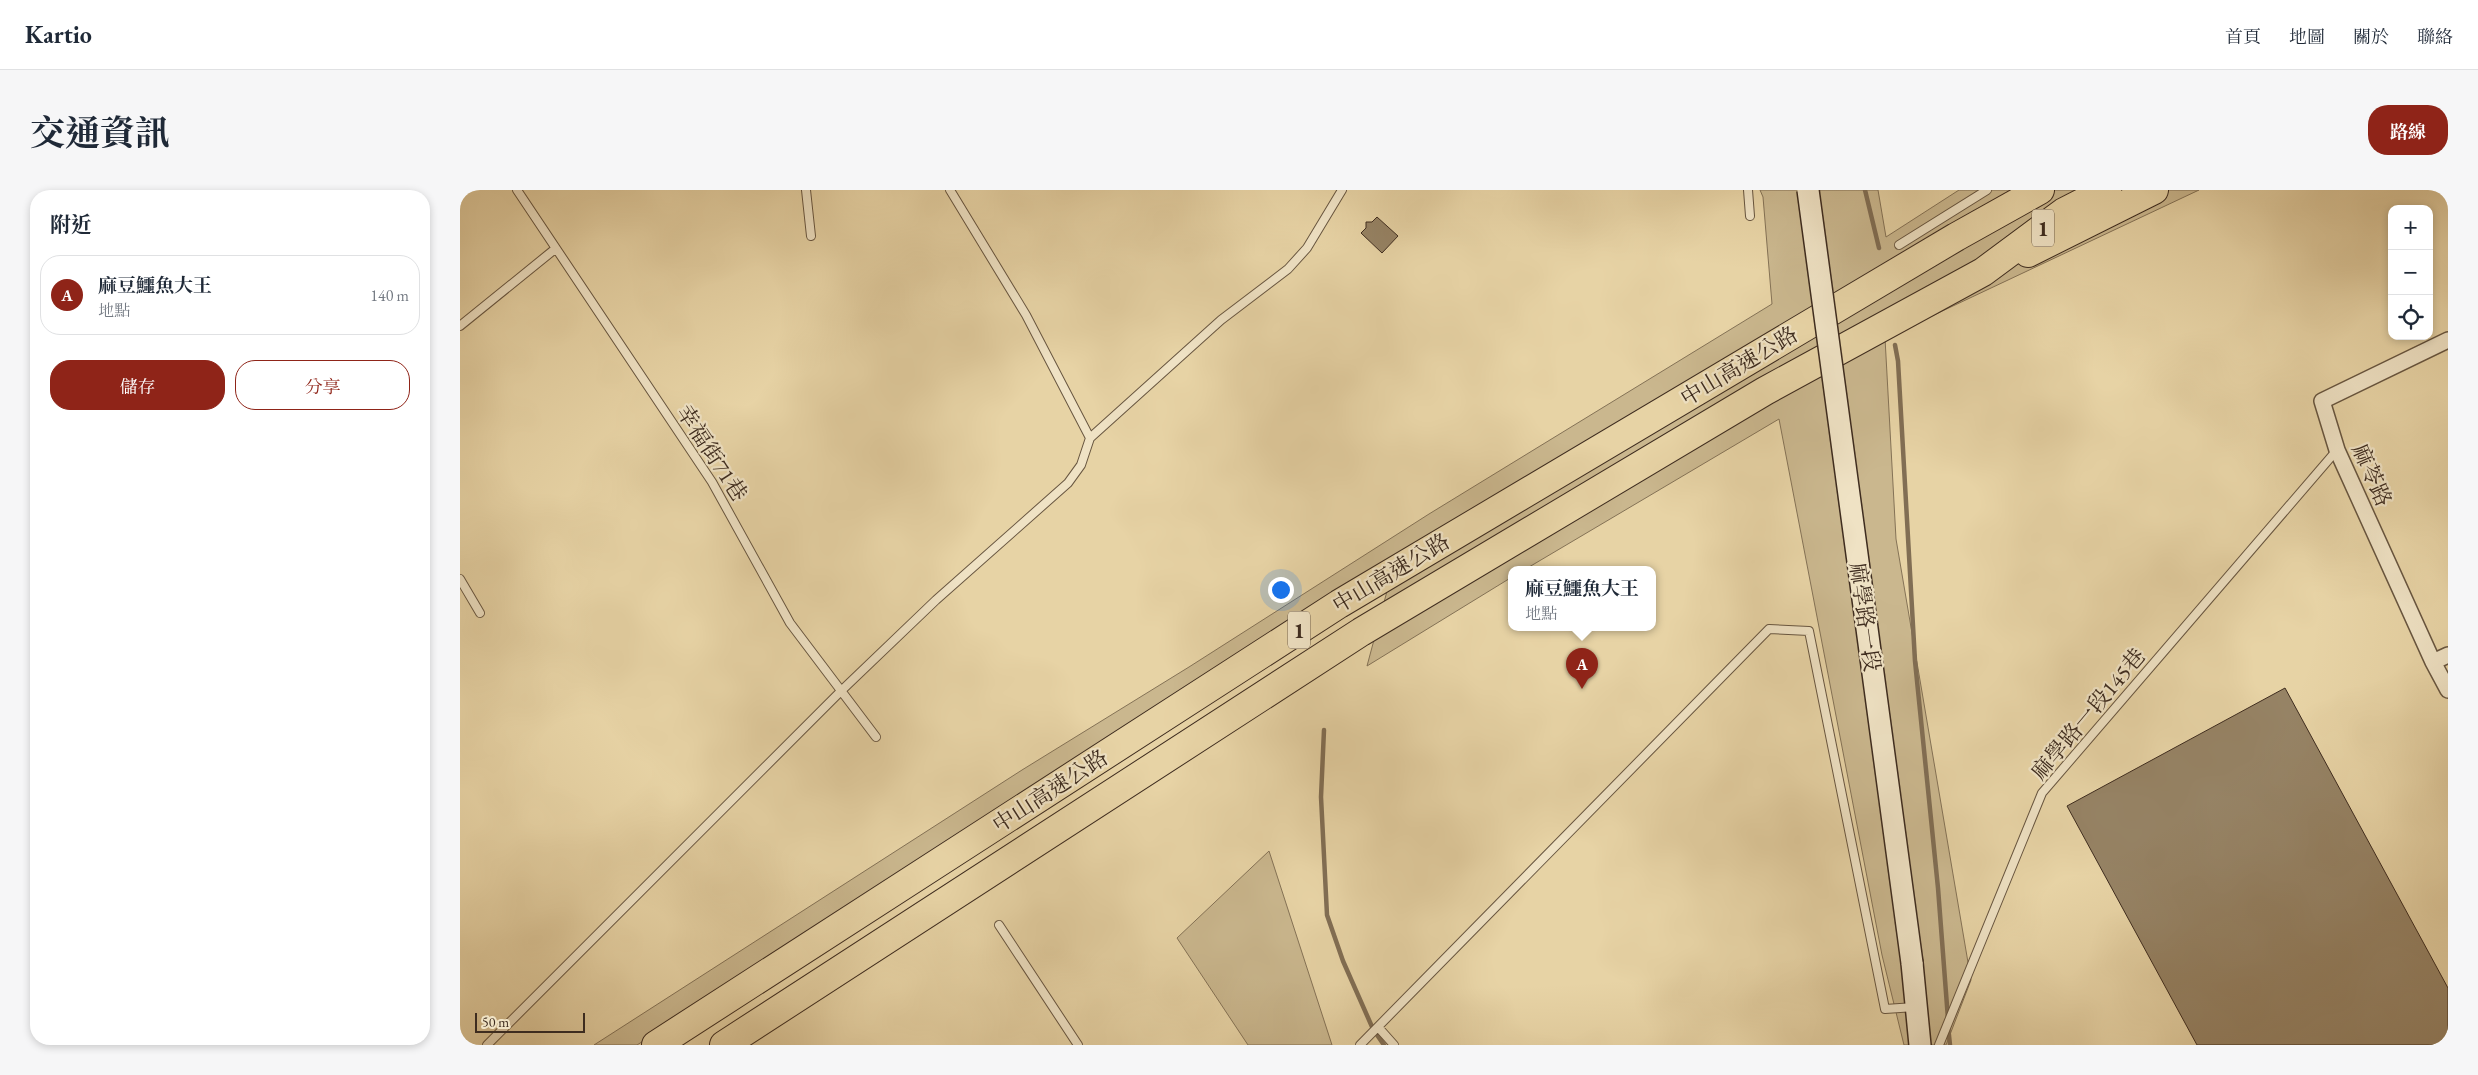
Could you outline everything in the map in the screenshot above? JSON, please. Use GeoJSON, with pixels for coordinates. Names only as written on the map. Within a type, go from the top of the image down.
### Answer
{"type":"FeatureCollection","features":[{"type":"Feature","properties":{"kind":"highway"},"geometry":{"type":"LineString","coordinates":[[1956,237],[2010,190]]}},
{"type":"Feature","properties":{"kind":"highway","name":"中山高速公路"},"geometry":{"type":"LineString","coordinates":[[656,1045],[1339,604],[1956,237],[2040,190]]}},
{"type":"Feature","properties":{"kind":"highway","name":"中山高速公路"},"geometry":{"type":"LineString","coordinates":[[724,1045],[1362,632],[1765,391],[1983,272],[2064,212],[2107,190]]}},
{"type":"Feature","properties":{"kind":"highway"},"geometry":{"type":"LineString","coordinates":[[1983,272],[2045,246],[2154,190]]}},
{"type":"Feature","properties":{"kind":"main road","name":"麻學路一段"},"geometry":{"type":"LineString","coordinates":[[1808,190],[1912,964],[1920,1045]]}},
{"type":"Feature","properties":{"kind":"street","name":"麻苓路"},"geometry":{"type":"LineString","coordinates":[[2448,340],[2322,402],[2337,450],[2433,662],[2448,690]]}},
{"type":"Feature","properties":{"kind":"street"},"geometry":{"type":"LineString","coordinates":[[2433,662],[2448,655]]}},
{"type":"Feature","properties":{"kind":"lane","name":"幸福街71巷"},"geometry":{"type":"LineString","coordinates":[[517,190],[712,482],[790,623],[876,736]]}},
{"type":"Feature","properties":{"kind":"lane"},"geometry":{"type":"LineString","coordinates":[[806,190],[811,236]]}},
{"type":"Feature","properties":{"kind":"lane"},"geometry":{"type":"LineString","coordinates":[[950,190],[1026,315],[1090,438]]}},
{"type":"Feature","properties":{"kind":"lane"},"geometry":{"type":"LineString","coordinates":[[487,1045],[841,691],[936,600],[1068,483],[1081,465],[1090,438],[1221,320],[1288,269],[1307,248],[1342,190]]}},
{"type":"Feature","properties":{"kind":"lane"},"geometry":{"type":"LineString","coordinates":[[1748,190],[1750,216]]}},
{"type":"Feature","properties":{"kind":"lane"},"geometry":{"type":"LineString","coordinates":[[1899,245],[1987,190]]}},
{"type":"Feature","properties":{"kind":"lane"},"geometry":{"type":"LineString","coordinates":[[460,326],[555,249]]}},
{"type":"Feature","properties":{"kind":"lane","name":"麻學路一段145巷"},"geometry":{"type":"LineString","coordinates":[[1939,1045],[2042,793],[2337,450]]}},
{"type":"Feature","properties":{"kind":"lane"},"geometry":{"type":"LineString","coordinates":[[460,579],[480,613]]}},
{"type":"Feature","properties":{"kind":"lane"},"geometry":{"type":"LineString","coordinates":[[1360,1045],[1769,629],[1809,631],[1885,1009],[1915,1006]]}},
{"type":"Feature","properties":{"kind":"lane"},"geometry":{"type":"LineString","coordinates":[[999,925],[1078,1045]]}},
{"type":"Feature","properties":{"kind":"lane"},"geometry":{"type":"LineString","coordinates":[[1378,1027],[1394,1045]]}},
{"type":"Feature","properties":{"kind":"shaded area"},"geometry":{"type":"Polygon","coordinates":[[[1760,190],[1878,190],[1886,237],[1959,190],[2199,190],[1885,338],[1896,539],[1971,980],[1946,1045],[1904,1045],[1882,955],[1779,419],[1531,566],[1508,566],[1508,579],[1367,666],[1394,565],[1183,697],[637,1045],[594,1045],[1022,770],[1189,667],[1429,514],[1772,304],[1763,197],[1760,190]]]}},
{"type":"Feature","properties":{"kind":"shaded area"},"geometry":{"type":"Polygon","coordinates":[[[1269,851],[1332,1045],[1248,1045],[1177,938],[1269,851]]]}},
{"type":"Feature","properties":{"kind":"building"},"geometry":{"type":"Polygon","coordinates":[[[1377,217],[1398,236],[1382,253],[1361,233],[1366,228],[1366,222],[1372,222],[1377,217]]]}},
{"type":"Feature","properties":{"kind":"building"},"geometry":{"type":"Polygon","coordinates":[[[2285,688],[2448,988],[2448,1045],[2197,1045],[2067,806],[2285,688]]]}},
{"type":"Feature","properties":{"kind":"waterway"},"geometry":{"type":"LineString","coordinates":[[1865,190],[1879,248]]}},
{"type":"Feature","properties":{"kind":"waterway"},"geometry":{"type":"LineString","coordinates":[[1895,345],[1898,361],[1915,661],[1938,888],[1948,1019]]}},
{"type":"Feature","properties":{"kind":"waterway"},"geometry":{"type":"LineString","coordinates":[[1324,730],[1321,797],[1327,915],[1343,961],[1373,1029],[1384,1045]]}},
{"type":"Feature","properties":{"kind":"waterway"},"geometry":{"type":"LineString","coordinates":[[1948,1026],[1950,1045]]}},
{"type":"Feature","properties":{"kind":"place","name":"麻豆鱷魚大王"},"geometry":{"type":"Point","coordinates":[1582,689]}}]}
